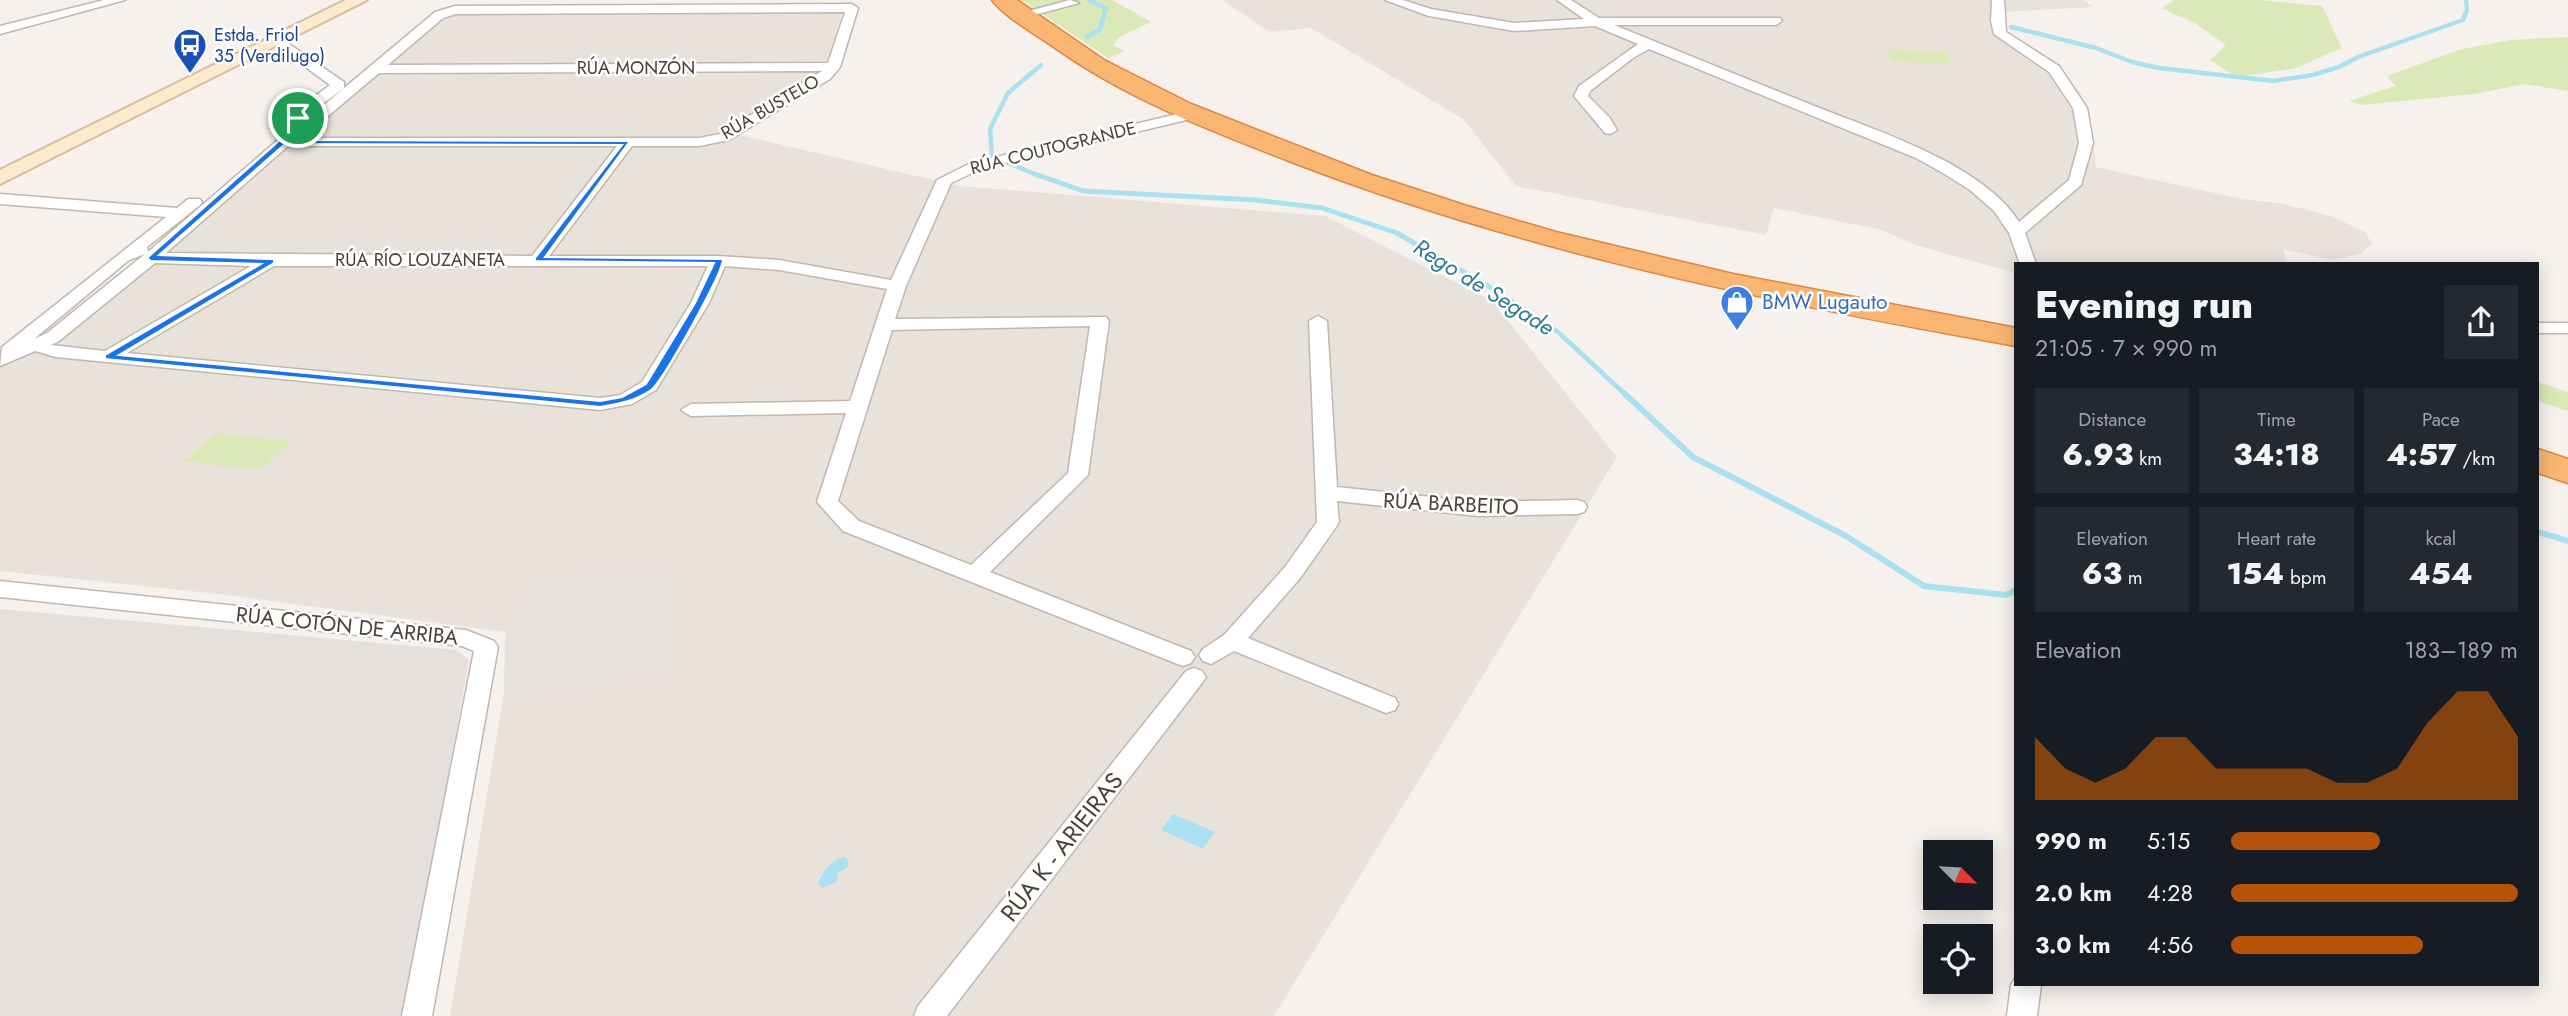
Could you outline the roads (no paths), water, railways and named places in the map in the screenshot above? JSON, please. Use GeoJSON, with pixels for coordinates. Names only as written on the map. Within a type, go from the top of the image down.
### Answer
{"type":"FeatureCollection","features":[{"type":"Feature","properties":{"kind":"highway"},"geometry":{"type":"LineString","coordinates":[[1003,0],[1098,66],[1195,114],[1331,170],[1485,222],[1804,299],[2014,337]]}},
{"type":"Feature","properties":{"kind":"highway"},"geometry":{"type":"LineString","coordinates":[[2539,460],[2568,472]]}},
{"type":"Feature","properties":{"kind":"main road"},"geometry":{"type":"LineString","coordinates":[[0,178],[359,0]]}},
{"type":"Feature","properties":{"kind":"street"},"geometry":{"type":"LineString","coordinates":[[0,30],[119,0]]}},
{"type":"Feature","properties":{"kind":"street"},"geometry":{"type":"LineString","coordinates":[[1391,0],[1429,12],[1514,27],[1776,21]]}},
{"type":"Feature","properties":{"kind":"street"},"geometry":{"type":"LineString","coordinates":[[1563,0],[1598,23],[1941,165],[1998,205],[2017,232],[2027,262]]}},
{"type":"Feature","properties":{"kind":"street"},"geometry":{"type":"LineString","coordinates":[[1998,0],[1997,21],[2000,34],[2054,69],[2080,108],[2086,143],[2076,182],[2017,232]]}},
{"type":"Feature","properties":{"kind":"street"},"geometry":{"type":"LineString","coordinates":[[1031,20],[1076,1]]}},
{"type":"Feature","properties":{"kind":"street"},"geometry":{"type":"LineString","coordinates":[[1031,20],[1076,1]]}},
{"type":"Feature","properties":{"kind":"street"},"geometry":{"type":"LineString","coordinates":[[284,142],[322,114],[439,15],[455,10],[852,8],[833,67]]}},
{"type":"Feature","properties":{"kind":"street"},"geometry":{"type":"LineString","coordinates":[[34,343],[124,257],[339,85],[279,41]]}},
{"type":"Feature","properties":{"kind":"street"},"geometry":{"type":"LineString","coordinates":[[1610,130],[1606,121],[1584,102],[1581,96],[1584,89],[1628,55],[1650,43]]}},
{"type":"Feature","properties":{"kind":"street","name":"RÚA MONZÓN"},"geometry":{"type":"LineString","coordinates":[[376,68],[833,67]]}},
{"type":"Feature","properties":{"kind":"street","name":"RÚA BUSTELO"},"geometry":{"type":"LineString","coordinates":[[284,142],[699,142],[724,136],[825,76],[833,67]]}},
{"type":"Feature","properties":{"kind":"street"},"geometry":{"type":"LineString","coordinates":[[298,118],[322,114]]}},
{"type":"Feature","properties":{"kind":"street","name":"RÚA COUTOGRANDE"},"geometry":{"type":"LineString","coordinates":[[1189,667],[974,575],[850,526],[827,502],[897,286],[945,180],[967,169],[1195,114]]}},
{"type":"Feature","properties":{"kind":"street"},"geometry":{"type":"LineString","coordinates":[[0,359],[34,343],[150,258],[284,142],[304,123],[298,118]]}},
{"type":"Feature","properties":{"kind":"street"},"geometry":{"type":"LineString","coordinates":[[538,260],[628,142]]}},
{"type":"Feature","properties":{"kind":"street"},"geometry":{"type":"LineString","coordinates":[[0,199],[181,213]]}},
{"type":"Feature","properties":{"kind":"street","name":"RÚA RÍO LOUZANETA"},"geometry":{"type":"LineString","coordinates":[[124,257],[124,264],[150,258],[271,261],[719,261],[779,265],[897,286]]}},
{"type":"Feature","properties":{"kind":"street"},"geometry":{"type":"LineString","coordinates":[[108,357],[271,261]]}},
{"type":"Feature","properties":{"kind":"street"},"geometry":{"type":"LineString","coordinates":[[34,343],[57,352],[600,404],[625,400],[649,386],[700,303],[719,261]]}},
{"type":"Feature","properties":{"kind":"street"},"geometry":{"type":"LineString","coordinates":[[1189,667],[1200,651],[1211,654],[1232,641],[1293,572],[1328,522],[1318,320]]}},
{"type":"Feature","properties":{"kind":"street"},"geometry":{"type":"LineString","coordinates":[[884,325],[1100,321],[1078,475],[974,575]]}},
{"type":"Feature","properties":{"kind":"street"},"geometry":{"type":"LineString","coordinates":[[2539,328],[2568,328]]}},
{"type":"Feature","properties":{"kind":"street"},"geometry":{"type":"LineString","coordinates":[[691,410],[857,407]]}},
{"type":"Feature","properties":{"kind":"street","name":"RÚA BARBEITO"},"geometry":{"type":"LineString","coordinates":[[1326,493],[1478,509],[1577,507]]}},
{"type":"Feature","properties":{"kind":"street","name":"RÚA COTÓN DE ARRIBA"},"geometry":{"type":"LineString","coordinates":[[0,589],[466,638],[486,647],[470,747],[417,1016]]}},
{"type":"Feature","properties":{"kind":"street"},"geometry":{"type":"LineString","coordinates":[[1232,641],[1386,704]]}},
{"type":"Feature","properties":{"kind":"street","name":"RÚA K - ARIEIRAS"},"geometry":{"type":"LineString","coordinates":[[929,1016],[1189,667]]}},
{"type":"Feature","properties":{"kind":"street"},"geometry":{"type":"LineString","coordinates":[[2021,1016],[2026,986]]}},
{"type":"Feature","properties":{"kind":"water"},"geometry":{"type":"Polygon","coordinates":[[[1173,814],[1215,832],[1203,849],[1161,830],[1173,814]]]}},
{"type":"Feature","properties":{"kind":"water"},"geometry":{"type":"Polygon","coordinates":[[[844,857],[848,860],[848,867],[838,873],[837,882],[822,888],[818,883],[825,870],[844,857]]]}},
{"type":"Feature","properties":{"kind":"waterway","name":"Rego de Segade"},"geometry":{"type":"LineString","coordinates":[[1087,37],[1100,29],[1106,8],[1089,0]]}},
{"type":"Feature","properties":{"kind":"waterway"},"geometry":{"type":"LineString","coordinates":[[2011,27],[2096,48],[2132,62],[2159,68],[2273,81],[2313,75],[2339,67],[2358,57],[2463,20],[2467,10],[2466,0]]}},
{"type":"Feature","properties":{"kind":"waterway","name":"Rego de Segade"},"geometry":{"type":"LineString","coordinates":[[1039,176],[992,156],[990,129],[1008,93],[1041,65]]}},
{"type":"Feature","properties":{"kind":"waterway","name":"Rego de Segade"},"geometry":{"type":"LineString","coordinates":[[1035,174],[1083,191],[1256,200],[1322,208],[1397,233],[1488,286],[1558,332],[1627,396]]}},
{"type":"Feature","properties":{"kind":"waterway","name":"Rego de Segade"},"geometry":{"type":"LineString","coordinates":[[1625,394],[1693,457],[1846,536],[1924,586],[2006,595],[2014,591]]}},
{"type":"Feature","properties":{"kind":"waterway","name":"Rego de Segade"},"geometry":{"type":"LineString","coordinates":[[2539,532],[2568,541]]}},
{"type":"Feature","properties":{"kind":"place","name":"Estda. Friol 35 (Verdilugo)"},"geometry":{"type":"Point","coordinates":[190,75]}},
{"type":"Feature","properties":{"kind":"place","name":"BMW Lugauto"},"geometry":{"type":"Point","coordinates":[1737,332]}}]}
